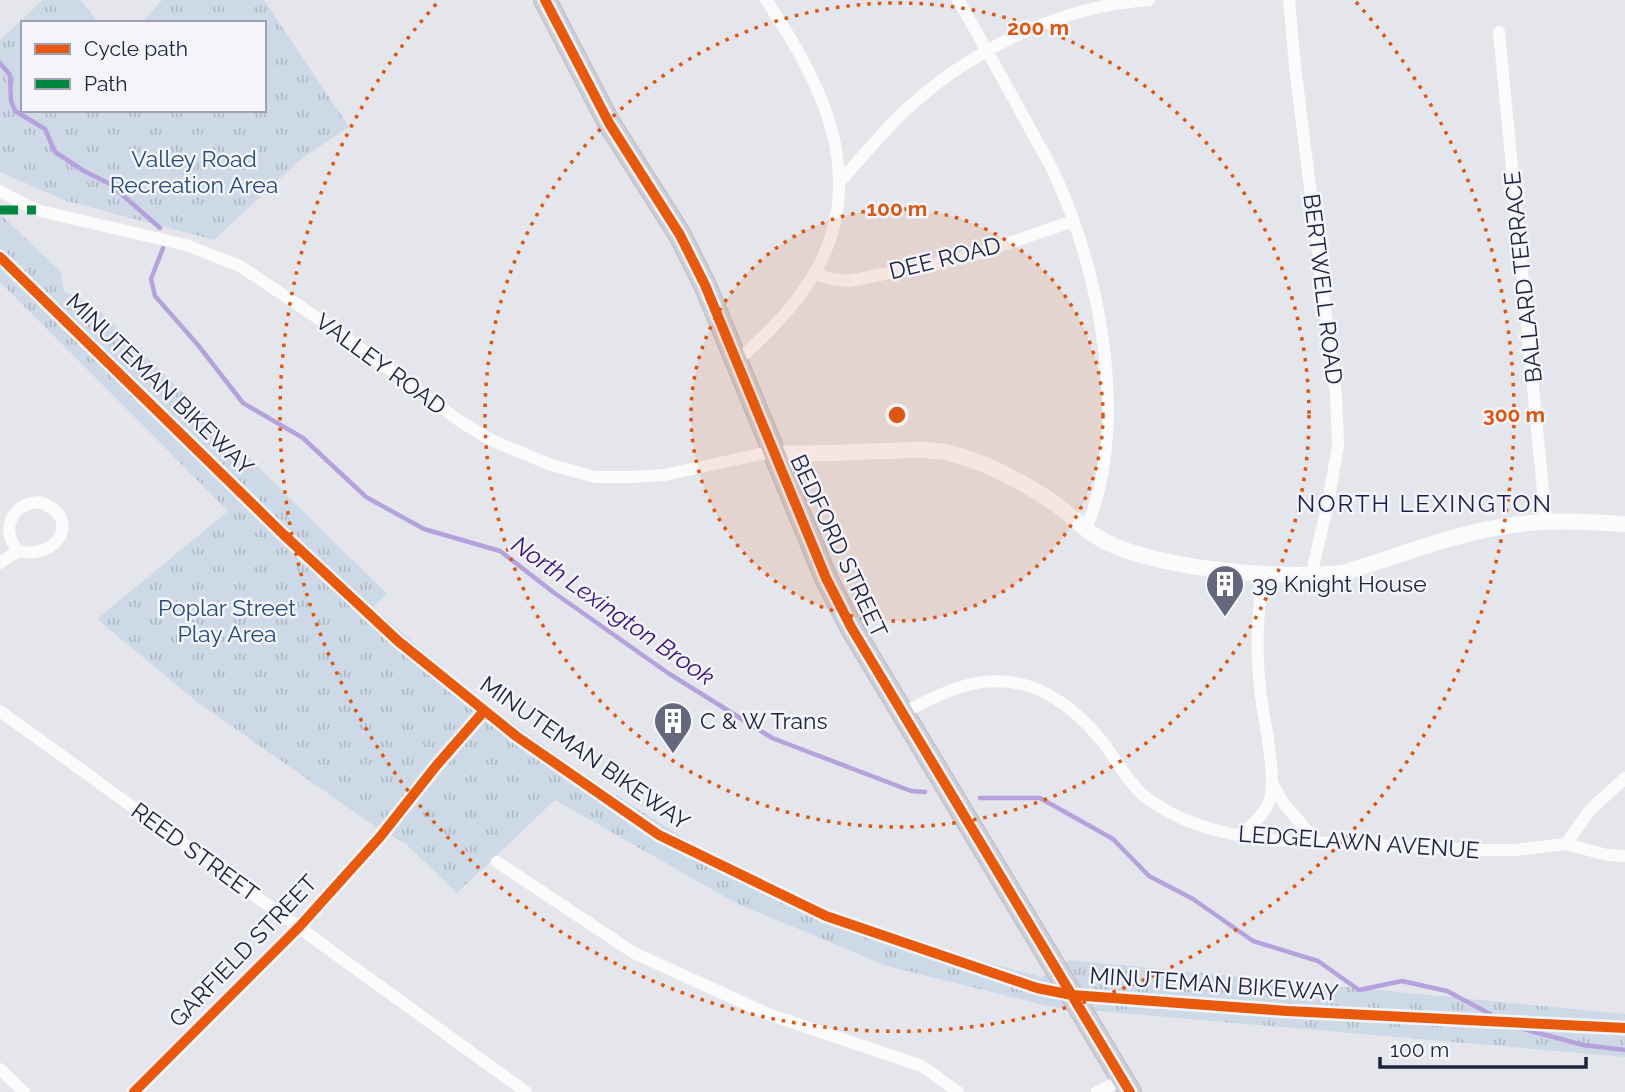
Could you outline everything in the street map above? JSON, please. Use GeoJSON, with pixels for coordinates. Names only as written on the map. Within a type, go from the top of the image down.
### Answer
{"type":"FeatureCollection","features":[{"type":"Feature","properties":{"kind":"main road","name":"BEDFORD STREET"},"geometry":{"type":"LineString","coordinates":[[545,0],[609,123],[680,235],[705,285],[826,578],[851,626],[1126,1086]]}},
{"type":"Feature","properties":{"kind":"street"},"geometry":{"type":"LineString","coordinates":[[736,362],[774,326],[815,274],[831,233],[839,196],[838,155],[832,126],[812,74],[766,0]]}},
{"type":"Feature","properties":{"kind":"street"},"geometry":{"type":"LineString","coordinates":[[958,0],[1058,181],[1082,244],[1100,323],[1107,389],[1108,435],[1100,486],[1086,529]]}},
{"type":"Feature","properties":{"kind":"street"},"geometry":{"type":"LineString","coordinates":[[839,183],[907,108],[945,77],[1010,38],[1090,8],[1149,0]]}},
{"type":"Feature","properties":{"kind":"street","name":"BERTWELL ROAD"},"geometry":{"type":"LineString","coordinates":[[1289,0],[1336,395],[1338,446],[1311,576]]}},
{"type":"Feature","properties":{"kind":"street","name":"BALLARD TERRACE"},"geometry":{"type":"LineString","coordinates":[[1499,32],[1546,522]]}},
{"type":"Feature","properties":{"kind":"street","name":"VALLEY ROAD"},"geometry":{"type":"LineString","coordinates":[[0,191],[36,210],[175,242],[240,266],[340,334],[461,422],[491,440],[551,465],[595,477],[637,477],[665,475],[773,453]]}},
{"type":"Feature","properties":{"kind":"street","name":"DEE ROAD"},"geometry":{"type":"LineString","coordinates":[[815,274],[849,281],[944,262],[980,253],[1073,221]]}},
{"type":"Feature","properties":{"kind":"street"},"geometry":{"type":"LineString","coordinates":[[773,453],[798,455],[908,450],[949,453],[982,463],[1022,482],[1096,536],[1131,553],[1169,562],[1264,574],[1311,576],[1342,573],[1481,531],[1508,526],[1546,522],[1625,524]]}},
{"type":"Feature","properties":{"kind":"street"},"geometry":{"type":"LineString","coordinates":[[39,502],[55,510],[61,518],[62,527],[57,542],[43,552],[28,554],[18,551],[9,536],[8,527],[15,512],[22,506],[39,502]]}},
{"type":"Feature","properties":{"kind":"street"},"geometry":{"type":"LineString","coordinates":[[0,564],[18,551]]}},
{"type":"Feature","properties":{"kind":"street"},"geometry":{"type":"LineString","coordinates":[[1240,836],[1259,817],[1269,802],[1272,783],[1260,686],[1257,634],[1264,574]]}},
{"type":"Feature","properties":{"kind":"street","name":"LEDGELAWN AVENUE"},"geometry":{"type":"LineString","coordinates":[[902,713],[960,687],[987,681],[1031,686],[1059,699],[1080,716],[1142,794],[1191,823],[1240,836],[1514,850],[1566,844],[1607,855],[1625,856]]}},
{"type":"Feature","properties":{"kind":"street","name":"REED STREET"},"geometry":{"type":"LineString","coordinates":[[0,711],[300,926],[523,1091]]}},
{"type":"Feature","properties":{"kind":"street"},"geometry":{"type":"LineString","coordinates":[[1566,844],[1590,810],[1625,778]]}},
{"type":"Feature","properties":{"kind":"street"},"geometry":{"type":"LineString","coordinates":[[1272,783],[1284,803],[1317,842]]}},
{"type":"Feature","properties":{"kind":"street","name":"GARFIELD STREET"},"geometry":{"type":"LineString","coordinates":[[134,1092],[300,926],[380,836]]}},
{"type":"Feature","properties":{"kind":"street"},"geometry":{"type":"LineString","coordinates":[[497,862],[634,953],[768,1014],[922,1066],[958,1092]]}},
{"type":"Feature","properties":{"kind":"street"},"geometry":{"type":"LineString","coordinates":[[0,1069],[24,1092]]}},
{"type":"Feature","properties":{"kind":"street"},"geometry":{"type":"LineString","coordinates":[[1097,1092],[1126,1086]]}},
{"type":"Feature","properties":{"kind":"green space","name":"Valley Road Recreation Area"},"geometry":{"type":"Polygon","coordinates":[[[43,0],[80,0],[97,21],[21,21],[21,112],[266,112],[266,21],[144,21],[162,0],[264,0],[349,127],[302,158],[214,240],[67,201],[0,172],[0,40],[43,0]]]}},
{"type":"Feature","properties":{"kind":"green space","name":"Poplar Street Play Area"},"geometry":{"type":"Polygon","coordinates":[[[0,214],[61,272],[64,291],[97,308],[387,594],[373,607],[475,696],[597,783],[693,844],[783,893],[859,922],[966,957],[1042,977],[1069,960],[1625,1014],[1625,1057],[1052,1007],[887,966],[736,903],[555,800],[457,893],[406,844],[377,828],[197,702],[97,619],[228,511],[0,282],[0,214]]]}},
{"type":"Feature","properties":{"kind":"waterway","name":"North Lexington Brook"},"geometry":{"type":"LineString","coordinates":[[0,63],[10,75],[11,101],[15,111],[45,129],[55,152],[110,184],[160,228]]}},
{"type":"Feature","properties":{"kind":"waterway","name":"North Lexington Brook"},"geometry":{"type":"LineString","coordinates":[[163,248],[151,279],[155,296],[243,403],[303,438],[366,497],[424,529],[500,551],[668,673],[772,738],[911,791],[925,792]]}},
{"type":"Feature","properties":{"kind":"waterway","name":"North Lexington Brook"},"geometry":{"type":"LineString","coordinates":[[980,798],[1040,798],[1113,839],[1149,876],[1193,899],[1253,941],[1318,961],[1359,990],[1402,981],[1447,991],[1490,1014]]}},
{"type":"Feature","properties":{"kind":"waterway","name":"North Lexington Brook"},"geometry":{"type":"LineString","coordinates":[[1509,1025],[1583,1045],[1625,1050]]}},
{"type":"Feature","properties":{"kind":"marked path"},"geometry":{"type":"LineString","coordinates":[[0,210],[36,210]]}},
{"type":"Feature","properties":{"kind":"cycle path"},"geometry":{"type":"LineString","coordinates":[[545,0],[609,123],[680,235],[705,285],[826,578],[851,627],[1130,1092]]}},
{"type":"Feature","properties":{"kind":"cycle path","name":"MINUTEMAN BIKEWAY"},"geometry":{"type":"LineString","coordinates":[[0,257],[283,534],[398,641],[516,736],[659,835],[826,916],[1037,988],[1072,995],[1287,1011],[1625,1028]]}},
{"type":"Feature","properties":{"kind":"cycle path","name":"MINUTEMAN BIKEWAY"},"geometry":{"type":"LineString","coordinates":[[134,1092],[300,926],[380,837],[484,711]]}},
{"type":"Feature","properties":{"kind":"place","name":"39 Knight House"},"geometry":{"type":"Point","coordinates":[1225,618]}},
{"type":"Feature","properties":{"kind":"place","name":"C & W Trans"},"geometry":{"type":"Point","coordinates":[673,755]}},
{"type":"Feature","properties":{"kind":"district","name":"NORTH LEXINGTON"},"geometry":{"type":"Point","coordinates":[1425,504]}}]}
